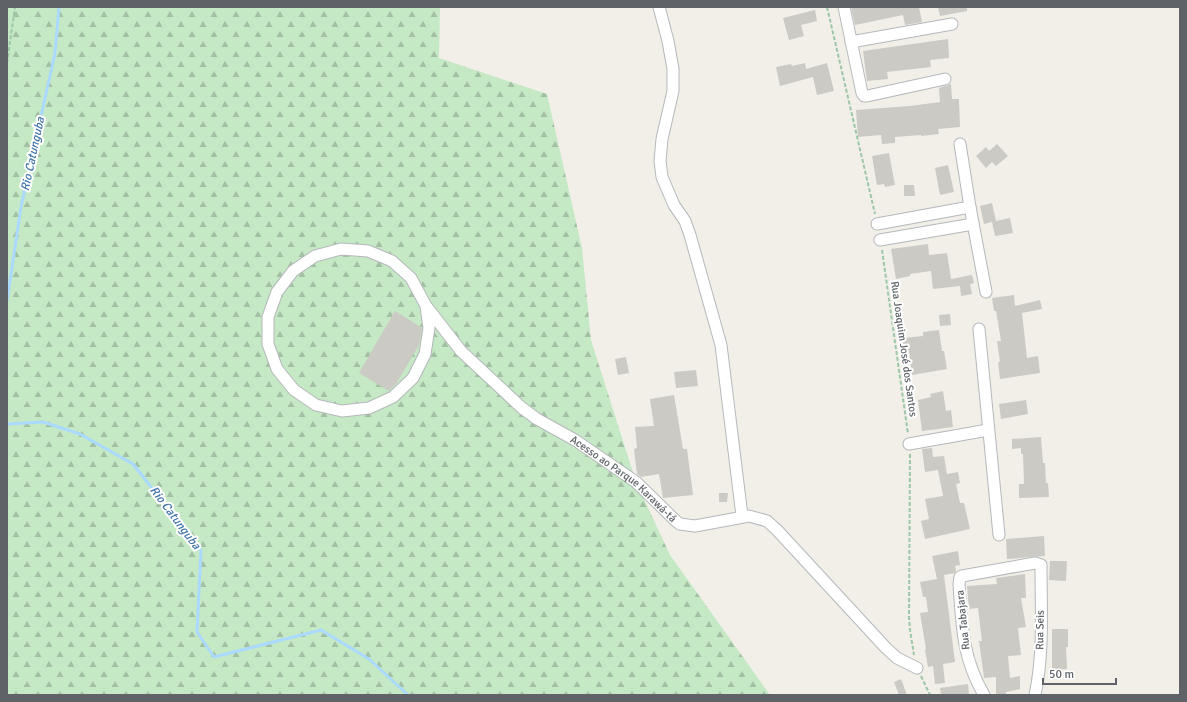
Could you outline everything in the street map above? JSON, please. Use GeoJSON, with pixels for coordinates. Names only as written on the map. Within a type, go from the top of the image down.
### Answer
{"type":"FeatureCollection","features":[{"type":"Feature","properties":{"kind":"street"},"geometry":{"type":"LineString","coordinates":[[659,7],[668,41],[673,77],[673,91],[662,139],[660,161],[662,177],[674,205],[685,221],[690,235],[721,345],[742,516]]}},
{"type":"Feature","properties":{"kind":"street"},"geometry":{"type":"LineString","coordinates":[[844,7],[862,93],[864,96],[945,79]]}},
{"type":"Feature","properties":{"kind":"street"},"geometry":{"type":"LineString","coordinates":[[851,42],[952,24]]}},
{"type":"Feature","properties":{"kind":"street"},"geometry":{"type":"LineString","coordinates":[[960,144],[986,292]]}},
{"type":"Feature","properties":{"kind":"street"},"geometry":{"type":"LineString","coordinates":[[878,224],[970,206]]}},
{"type":"Feature","properties":{"kind":"street"},"geometry":{"type":"LineString","coordinates":[[880,240],[973,224]]}},
{"type":"Feature","properties":{"kind":"street","name":"Acesso ao Parque Karawá-tá"},"geometry":{"type":"LineString","coordinates":[[426,306],[429,328],[425,354],[413,378],[394,397],[369,408],[342,411],[316,405],[294,390],[277,369],[268,344],[268,317],[277,292],[293,271],[315,256],[341,249],[368,251],[392,261],[411,278],[426,306],[461,351],[522,408],[537,419],[575,440],[636,482],[680,524],[695,526],[742,516],[749,516],[767,521],[886,648],[897,658],[917,668]]}},
{"type":"Feature","properties":{"kind":"street"},"geometry":{"type":"LineString","coordinates":[[979,329],[999,535]]}},
{"type":"Feature","properties":{"kind":"street"},"geometry":{"type":"LineString","coordinates":[[910,444],[988,430]]}},
{"type":"Feature","properties":{"kind":"street","name":"Rua Tabajara"},"geometry":{"type":"LineString","coordinates":[[984,695],[972,671],[967,656],[962,625],[959,584],[960,577],[1035,563],[1041,565]]}},
{"type":"Feature","properties":{"kind":"street","name":"Rua Seis"},"geometry":{"type":"LineString","coordinates":[[1034,695],[1040,657],[1041,565]]}},
{"type":"Feature","properties":{"kind":"path"},"geometry":{"type":"LineString","coordinates":[[7,63],[15,7]]}},
{"type":"Feature","properties":{"kind":"path"},"geometry":{"type":"LineString","coordinates":[[827,7],[878,224]]}},
{"type":"Feature","properties":{"kind":"path","name":"Rua Joaquim José dos Santos"},"geometry":{"type":"LineString","coordinates":[[880,240],[910,444],[911,491],[909,617],[912,647],[917,668],[930,695]]}},
{"type":"Feature","properties":{"kind":"green space"},"geometry":{"type":"Polygon","coordinates":[[[7,7],[440,7],[439,58],[547,94],[582,248],[591,340],[636,482],[670,555],[770,695],[7,695],[7,7]]]}},
{"type":"Feature","properties":{"kind":"building"},"geometry":{"type":"Polygon","coordinates":[[[851,7],[919,7],[922,22],[905,25],[903,15],[855,25],[851,7]]]}},
{"type":"Feature","properties":{"kind":"building"},"geometry":{"type":"Polygon","coordinates":[[[938,7],[967,7],[967,11],[940,16],[938,7]]]}},
{"type":"Feature","properties":{"kind":"building"},"geometry":{"type":"Polygon","coordinates":[[[815,10],[817,21],[801,25],[804,36],[789,40],[783,18],[815,10]]]}},
{"type":"Feature","properties":{"kind":"building"},"geometry":{"type":"Polygon","coordinates":[[[948,39],[949,58],[930,60],[931,67],[887,72],[888,79],[867,81],[863,51],[948,39]]]}},
{"type":"Feature","properties":{"kind":"building"},"geometry":{"type":"Polygon","coordinates":[[[805,63],[806,69],[827,63],[834,91],[817,95],[813,77],[780,86],[776,67],[805,63]]]}},
{"type":"Feature","properties":{"kind":"building"},"geometry":{"type":"Polygon","coordinates":[[[951,84],[952,99],[959,99],[960,127],[938,129],[939,134],[895,137],[895,143],[882,144],[881,135],[858,137],[856,110],[940,102],[939,88],[951,84]]]}},
{"type":"Feature","properties":{"kind":"building"},"geometry":{"type":"Polygon","coordinates":[[[997,144],[1008,156],[996,166],[992,162],[986,168],[976,156],[986,147],[989,151],[997,144]]]}},
{"type":"Feature","properties":{"kind":"building"},"geometry":{"type":"Polygon","coordinates":[[[889,153],[895,185],[885,187],[884,184],[877,185],[872,156],[889,153]]]}},
{"type":"Feature","properties":{"kind":"building"},"geometry":{"type":"Polygon","coordinates":[[[948,165],[954,192],[940,195],[935,168],[948,165]]]}},
{"type":"Feature","properties":{"kind":"building"},"geometry":{"type":"Polygon","coordinates":[[[904,185],[914,185],[915,196],[904,196],[904,185]]]}},
{"type":"Feature","properties":{"kind":"building"},"geometry":{"type":"Polygon","coordinates":[[[992,203],[996,221],[1010,218],[1013,233],[995,236],[992,222],[984,224],[980,206],[992,203]]]}},
{"type":"Feature","properties":{"kind":"building"},"geometry":{"type":"Polygon","coordinates":[[[928,244],[929,255],[947,253],[951,279],[972,275],[974,283],[970,284],[972,294],[961,296],[960,286],[933,289],[931,271],[910,274],[910,276],[896,279],[891,249],[928,244]]]}},
{"type":"Feature","properties":{"kind":"building"},"geometry":{"type":"Polygon","coordinates":[[[1014,295],[1015,306],[1040,300],[1042,309],[1022,313],[1027,358],[1038,356],[1040,373],[1000,379],[998,362],[1000,362],[997,341],[1001,341],[996,311],[994,311],[992,298],[1014,295]]]}},
{"type":"Feature","properties":{"kind":"building"},"geometry":{"type":"Polygon","coordinates":[[[395,311],[422,328],[419,345],[396,384],[389,391],[359,373],[395,311]]]}},
{"type":"Feature","properties":{"kind":"building"},"geometry":{"type":"Polygon","coordinates":[[[950,314],[951,325],[940,326],[939,315],[950,314]]]}},
{"type":"Feature","properties":{"kind":"building"},"geometry":{"type":"Polygon","coordinates":[[[939,330],[942,351],[944,351],[947,369],[912,375],[909,351],[904,351],[903,338],[923,336],[923,332],[939,330]]]}},
{"type":"Feature","properties":{"kind":"building"},"geometry":{"type":"Polygon","coordinates":[[[626,357],[629,373],[618,375],[615,359],[626,357]]]}},
{"type":"Feature","properties":{"kind":"building"},"geometry":{"type":"Polygon","coordinates":[[[696,370],[698,386],[676,388],[674,372],[696,370]]]}},
{"type":"Feature","properties":{"kind":"building"},"geometry":{"type":"Polygon","coordinates":[[[943,391],[946,411],[951,410],[953,427],[922,431],[918,400],[931,397],[930,394],[943,391]]]}},
{"type":"Feature","properties":{"kind":"building"},"geometry":{"type":"Polygon","coordinates":[[[674,395],[683,449],[687,449],[693,495],[663,498],[659,474],[641,477],[637,474],[634,449],[637,448],[635,427],[654,426],[650,399],[674,395]]]}},
{"type":"Feature","properties":{"kind":"building"},"geometry":{"type":"Polygon","coordinates":[[[1026,400],[1028,414],[1001,419],[999,404],[1026,400]]]}},
{"type":"Feature","properties":{"kind":"building"},"geometry":{"type":"Polygon","coordinates":[[[1041,437],[1043,463],[1045,463],[1046,483],[1048,483],[1049,497],[1019,498],[1019,484],[1024,484],[1023,454],[1021,454],[1021,448],[1012,449],[1012,439],[1041,437]]]}},
{"type":"Feature","properties":{"kind":"building"},"geometry":{"type":"Polygon","coordinates":[[[932,448],[933,457],[944,456],[947,474],[958,472],[960,483],[956,484],[960,503],[964,503],[970,529],[925,539],[921,521],[929,519],[925,499],[943,496],[938,470],[925,472],[922,449],[932,448]]]}},
{"type":"Feature","properties":{"kind":"building"},"geometry":{"type":"Polygon","coordinates":[[[719,493],[728,493],[727,502],[719,502],[719,493]]]}},
{"type":"Feature","properties":{"kind":"building"},"geometry":{"type":"Polygon","coordinates":[[[1044,536],[1045,556],[1007,559],[1006,539],[1044,536]]]}},
{"type":"Feature","properties":{"kind":"building"},"geometry":{"type":"Polygon","coordinates":[[[958,551],[960,565],[955,566],[955,573],[944,575],[955,662],[943,664],[945,683],[935,684],[933,666],[928,667],[925,650],[920,613],[928,612],[926,597],[923,597],[920,582],[937,579],[932,556],[958,551]]]}},
{"type":"Feature","properties":{"kind":"building"},"geometry":{"type":"Polygon","coordinates":[[[1050,561],[1067,561],[1066,581],[1049,580],[1050,561]]]}},
{"type":"Feature","properties":{"kind":"building"},"geometry":{"type":"Polygon","coordinates":[[[1025,574],[1026,598],[1021,598],[1026,627],[1018,628],[1021,655],[1008,656],[1010,678],[1020,676],[1020,689],[1006,692],[1006,695],[996,695],[996,677],[984,678],[979,641],[982,641],[978,608],[969,609],[967,586],[997,584],[996,578],[1025,574]]]}},
{"type":"Feature","properties":{"kind":"building"},"geometry":{"type":"Polygon","coordinates":[[[1052,629],[1068,629],[1068,647],[1066,647],[1067,669],[1052,670],[1052,629]]]}},
{"type":"Feature","properties":{"kind":"building"},"geometry":{"type":"Polygon","coordinates":[[[901,679],[907,695],[899,695],[894,682],[901,679]]]}},
{"type":"Feature","properties":{"kind":"building"},"geometry":{"type":"Polygon","coordinates":[[[968,684],[969,695],[941,695],[940,688],[968,684]]]}},
{"type":"Feature","properties":{"kind":"waterway","name":"Rio Catunguba"},"geometry":{"type":"LineString","coordinates":[[7,301],[21,207],[55,53],[59,7]]}},
{"type":"Feature","properties":{"kind":"waterway","name":"Rio Catunguba"},"geometry":{"type":"LineString","coordinates":[[7,424],[43,422],[80,434],[133,464],[201,550],[197,632],[214,657],[321,630],[369,659],[408,695]]}}]}
